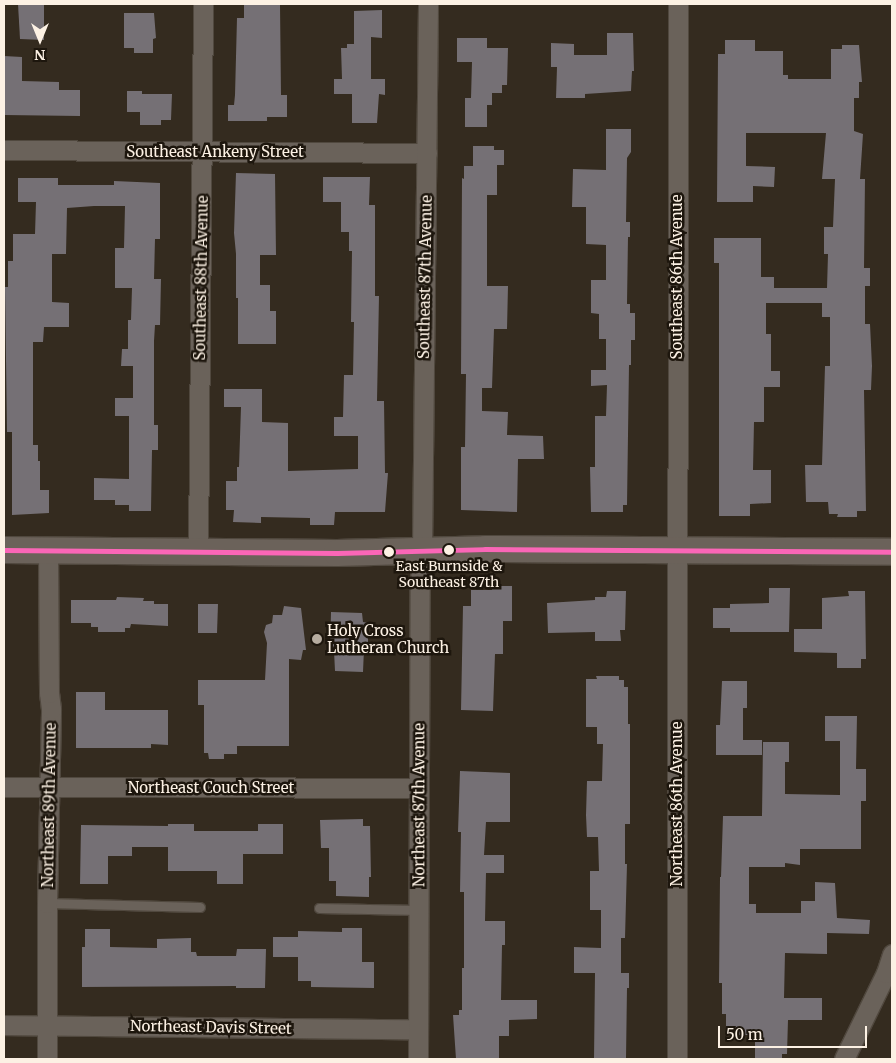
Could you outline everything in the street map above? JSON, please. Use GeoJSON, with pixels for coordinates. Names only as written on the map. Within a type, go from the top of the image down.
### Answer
{"type":"FeatureCollection","features":[{"type":"Feature","properties":{"kind":"street","name":"Southeast 88th Avenue"},"geometry":{"type":"LineString","coordinates":[[198,552],[204,4]]}},
{"type":"Feature","properties":{"kind":"street","name":"Southeast 87th Avenue"},"geometry":{"type":"LineString","coordinates":[[422,550],[428,4]]}},
{"type":"Feature","properties":{"kind":"street","name":"Southeast 86th Avenue"},"geometry":{"type":"LineString","coordinates":[[676,550],[678,4]]}},
{"type":"Feature","properties":{"kind":"street","name":"Southeast Ankeny Street"},"geometry":{"type":"LineString","coordinates":[[4,150],[427,153]]}},
{"type":"Feature","properties":{"kind":"street"},"geometry":{"type":"LineString","coordinates":[[4,550],[198,552],[676,550],[892,552]]}},
{"type":"Feature","properties":{"kind":"street","name":"Northeast 89th Avenue"},"geometry":{"type":"LineString","coordinates":[[47,1059],[47,903],[51,709],[49,693],[48,550]]}},
{"type":"Feature","properties":{"kind":"street","name":"Northeast 87th Avenue"},"geometry":{"type":"LineString","coordinates":[[418,1059],[420,583],[422,550]]}},
{"type":"Feature","properties":{"kind":"street","name":"Northeast 86th Avenue"},"geometry":{"type":"LineString","coordinates":[[676,550],[677,1059]]}},
{"type":"Feature","properties":{"kind":"street","name":"Northeast Couch Street"},"geometry":{"type":"LineString","coordinates":[[4,787],[419,788]]}},
{"type":"Feature","properties":{"kind":"street"},"geometry":{"type":"LineString","coordinates":[[844,1059],[886,972],[892,954]]}},
{"type":"Feature","properties":{"kind":"street","name":"Northeast Davis Street"},"geometry":{"type":"LineString","coordinates":[[4,1025],[418,1029]]}},
{"type":"Feature","properties":{"kind":"lane"},"geometry":{"type":"LineString","coordinates":[[47,903],[200,907]]}},
{"type":"Feature","properties":{"kind":"lane"},"geometry":{"type":"LineString","coordinates":[[319,908],[418,910]]}},
{"type":"Feature","properties":{"kind":"building"},"geometry":{"type":"Polygon","coordinates":[[[18,4],[44,4],[44,40],[20,39],[18,4]]]}},
{"type":"Feature","properties":{"kind":"building"},"geometry":{"type":"Polygon","coordinates":[[[244,4],[280,4],[281,95],[287,95],[287,117],[267,117],[267,121],[228,121],[228,105],[234,105],[235,95],[237,18],[244,18],[244,4]]]}},
{"type":"Feature","properties":{"kind":"building"},"geometry":{"type":"Polygon","coordinates":[[[382,10],[382,38],[371,37],[371,79],[385,79],[385,95],[379,94],[377,123],[352,123],[352,94],[334,94],[334,79],[342,79],[341,48],[347,48],[347,44],[354,44],[354,11],[382,10]]]}},
{"type":"Feature","properties":{"kind":"building"},"geometry":{"type":"Polygon","coordinates":[[[124,13],[154,13],[156,38],[153,39],[153,53],[134,53],[134,48],[124,48],[124,13]]]}},
{"type":"Feature","properties":{"kind":"building"},"geometry":{"type":"Polygon","coordinates":[[[607,33],[633,33],[634,71],[632,71],[631,91],[585,94],[585,98],[556,98],[557,67],[551,67],[551,43],[574,44],[574,55],[607,55],[607,33]]]}},
{"type":"Feature","properties":{"kind":"building"},"geometry":{"type":"Polygon","coordinates":[[[457,38],[487,38],[487,48],[508,48],[507,85],[502,85],[502,93],[492,93],[492,105],[487,105],[487,127],[465,127],[465,98],[471,98],[472,62],[457,62],[457,38]]]}},
{"type":"Feature","properties":{"kind":"building"},"geometry":{"type":"Polygon","coordinates":[[[725,40],[755,40],[755,51],[783,51],[783,75],[788,75],[788,79],[831,79],[831,49],[842,49],[842,45],[859,45],[862,82],[859,82],[859,98],[854,98],[854,131],[863,134],[860,179],[865,179],[864,268],[870,268],[870,286],[865,286],[865,324],[870,324],[872,366],[871,390],[864,390],[866,511],[857,511],[857,517],[837,517],[838,514],[829,514],[828,502],[806,502],[805,465],[822,465],[825,366],[830,366],[830,317],[822,317],[822,303],[766,303],[766,334],[771,334],[771,371],[780,371],[780,387],[764,387],[764,422],[754,422],[753,470],[771,470],[771,503],[750,504],[750,516],[719,516],[719,263],[714,263],[714,238],[761,238],[761,277],[774,277],[774,288],[827,288],[828,254],[824,254],[824,227],[833,227],[835,179],[822,179],[826,133],[746,133],[746,166],[775,167],[774,187],[753,186],[753,202],[717,202],[718,54],[725,54],[725,40]]]}},
{"type":"Feature","properties":{"kind":"building"},"geometry":{"type":"Polygon","coordinates":[[[4,56],[22,57],[22,81],[59,82],[59,90],[80,90],[80,116],[4,115],[4,56]]]}},
{"type":"Feature","properties":{"kind":"building"},"geometry":{"type":"Polygon","coordinates":[[[127,91],[142,91],[142,94],[172,94],[171,120],[161,120],[161,125],[140,125],[140,112],[127,112],[127,91]]]}},
{"type":"Feature","properties":{"kind":"building"},"geometry":{"type":"Polygon","coordinates":[[[606,129],[631,129],[631,152],[627,158],[626,222],[630,222],[630,237],[628,237],[627,304],[630,304],[630,313],[635,313],[635,340],[631,340],[631,365],[629,365],[627,505],[623,505],[623,512],[591,512],[590,467],[595,467],[595,416],[606,416],[607,385],[591,386],[591,370],[606,370],[606,339],[599,339],[599,314],[591,313],[591,280],[606,280],[606,245],[586,244],[586,207],[572,207],[573,169],[606,170],[606,129]]]}},
{"type":"Feature","properties":{"kind":"building"},"geometry":{"type":"Polygon","coordinates":[[[473,146],[494,146],[494,150],[504,150],[504,165],[497,165],[497,195],[487,195],[487,286],[508,286],[507,329],[494,329],[492,388],[482,388],[482,411],[508,412],[507,435],[543,436],[544,459],[518,459],[517,512],[461,510],[461,447],[465,447],[466,374],[461,374],[462,178],[464,179],[464,166],[473,166],[473,146]]]}},
{"type":"Feature","properties":{"kind":"building"},"geometry":{"type":"Polygon","coordinates":[[[236,173],[275,174],[276,255],[260,255],[260,285],[270,285],[270,311],[276,311],[276,344],[238,344],[238,298],[236,298],[234,233],[236,173]]]}},
{"type":"Feature","properties":{"kind":"building"},"geometry":{"type":"Polygon","coordinates":[[[323,177],[370,177],[369,205],[375,205],[375,296],[379,296],[377,401],[384,401],[385,473],[388,473],[385,512],[335,512],[334,525],[310,525],[310,518],[261,517],[261,523],[233,522],[234,510],[226,510],[226,481],[237,481],[241,407],[224,407],[224,389],[262,389],[262,422],[288,423],[288,471],[358,469],[358,436],[334,436],[334,417],[343,417],[344,375],[353,375],[354,322],[351,322],[352,251],[349,251],[349,232],[341,232],[341,202],[323,202],[323,177]]]}},
{"type":"Feature","properties":{"kind":"building"},"geometry":{"type":"Polygon","coordinates":[[[18,178],[58,178],[58,185],[114,185],[114,181],[160,183],[160,239],[155,239],[154,279],[161,279],[160,325],[155,325],[154,341],[154,425],[158,425],[158,450],[152,450],[151,511],[129,511],[129,505],[115,505],[115,500],[94,500],[94,478],[129,479],[129,416],[115,416],[115,398],[133,398],[133,366],[121,366],[122,349],[128,349],[128,320],[131,320],[132,288],[115,288],[115,248],[124,248],[125,206],[94,206],[67,208],[66,254],[52,254],[52,302],[69,303],[69,327],[44,327],[43,342],[33,342],[33,445],[38,445],[40,490],[49,490],[49,513],[12,515],[12,432],[7,432],[5,287],[8,287],[8,261],[13,261],[13,234],[35,234],[36,202],[18,202],[18,178]]]}},
{"type":"Feature","properties":{"kind":"building"},"geometry":{"type":"Polygon","coordinates":[[[492,586],[512,586],[512,621],[503,621],[503,654],[495,654],[493,711],[461,710],[463,606],[471,606],[471,590],[492,590],[492,586]]]}},
{"type":"Feature","properties":{"kind":"building"},"geometry":{"type":"Polygon","coordinates":[[[769,588],[790,588],[789,632],[730,632],[730,628],[713,628],[713,608],[730,608],[730,604],[769,603],[769,588]]]}},
{"type":"Feature","properties":{"kind":"building"},"geometry":{"type":"Polygon","coordinates":[[[607,591],[626,591],[625,630],[620,630],[621,641],[595,641],[595,632],[548,633],[547,603],[595,600],[595,597],[606,597],[607,591]]]}},
{"type":"Feature","properties":{"kind":"building"},"geometry":{"type":"Polygon","coordinates":[[[848,591],[865,591],[866,659],[861,659],[861,668],[837,668],[837,653],[794,652],[794,629],[822,629],[822,598],[849,596],[848,591]]]}},
{"type":"Feature","properties":{"kind":"building"},"geometry":{"type":"Polygon","coordinates":[[[117,597],[144,598],[143,601],[154,601],[154,604],[168,604],[168,626],[131,624],[130,628],[125,628],[125,632],[98,632],[98,627],[91,627],[91,623],[71,623],[71,600],[116,600],[117,597]]]}},
{"type":"Feature","properties":{"kind":"building"},"geometry":{"type":"Polygon","coordinates":[[[198,604],[218,604],[217,633],[198,633],[198,604]]]}},
{"type":"Feature","properties":{"kind":"building"},"geometry":{"type":"Polygon","coordinates":[[[284,606],[301,608],[306,650],[303,650],[301,660],[289,659],[289,746],[237,746],[237,754],[224,754],[224,759],[209,759],[208,753],[204,753],[204,705],[198,705],[198,680],[265,680],[267,643],[264,632],[266,625],[272,623],[273,615],[282,615],[284,606]]]}},
{"type":"Feature","properties":{"kind":"building"},"geometry":{"type":"Polygon","coordinates":[[[331,612],[362,613],[363,622],[368,623],[368,648],[364,649],[363,672],[335,671],[334,651],[330,651],[331,612]]]}},
{"type":"Feature","properties":{"kind":"building"},"geometry":{"type":"Polygon","coordinates":[[[596,676],[619,676],[619,680],[624,680],[624,687],[628,687],[630,824],[625,824],[625,864],[627,864],[625,938],[621,938],[621,973],[629,973],[626,1059],[594,1059],[595,973],[574,973],[574,947],[601,948],[601,910],[590,910],[590,871],[599,871],[598,837],[587,837],[586,815],[587,781],[602,781],[603,744],[597,744],[597,727],[586,727],[586,679],[597,679],[596,676]]]}},
{"type":"Feature","properties":{"kind":"building"},"geometry":{"type":"Polygon","coordinates":[[[722,681],[747,681],[747,708],[743,708],[743,740],[762,740],[762,755],[716,755],[716,725],[720,725],[722,681]]]}},
{"type":"Feature","properties":{"kind":"building"},"geometry":{"type":"Polygon","coordinates":[[[76,692],[105,692],[105,710],[168,710],[168,745],[151,744],[151,748],[76,748],[76,692]]]}},
{"type":"Feature","properties":{"kind":"building"},"geometry":{"type":"Polygon","coordinates":[[[825,716],[857,716],[856,769],[866,769],[866,801],[861,801],[861,849],[800,849],[800,865],[785,863],[785,867],[749,867],[749,904],[756,904],[756,913],[801,913],[801,901],[815,901],[815,882],[835,883],[837,918],[870,920],[869,934],[827,933],[827,954],[785,953],[784,998],[822,998],[822,1020],[788,1020],[787,1054],[782,1054],[782,1059],[755,1059],[755,1035],[726,1035],[726,1014],[722,1014],[722,983],[719,983],[720,877],[723,816],[762,816],[763,742],[789,742],[789,762],[785,762],[785,794],[840,795],[840,741],[825,741],[825,716]]]}},
{"type":"Feature","properties":{"kind":"building"},"geometry":{"type":"Polygon","coordinates":[[[460,771],[510,773],[510,822],[486,822],[484,855],[504,855],[504,873],[486,873],[485,921],[505,921],[505,945],[502,945],[501,1000],[537,1000],[537,1019],[509,1020],[509,1036],[499,1036],[499,1059],[456,1059],[453,1015],[459,1015],[459,1010],[462,1010],[462,968],[464,968],[464,892],[460,892],[461,832],[458,832],[460,771]]]}},
{"type":"Feature","properties":{"kind":"building"},"geometry":{"type":"Polygon","coordinates":[[[363,819],[363,826],[370,826],[371,877],[369,877],[369,897],[336,896],[336,881],[329,881],[329,848],[321,848],[320,820],[363,819]]]}},
{"type":"Feature","properties":{"kind":"building"},"geometry":{"type":"Polygon","coordinates":[[[168,824],[194,824],[194,831],[258,831],[258,824],[283,824],[283,854],[243,854],[243,884],[217,884],[217,871],[168,871],[168,847],[132,847],[132,856],[108,856],[108,884],[80,884],[81,825],[168,826],[168,824]]]}},
{"type":"Feature","properties":{"kind":"building"},"geometry":{"type":"Polygon","coordinates":[[[342,928],[362,928],[362,962],[374,962],[374,988],[311,987],[311,981],[298,981],[298,957],[273,957],[273,937],[298,937],[298,931],[342,932],[342,928]]]}},
{"type":"Feature","properties":{"kind":"building"},"geometry":{"type":"Polygon","coordinates":[[[85,929],[110,929],[110,947],[157,948],[157,939],[191,938],[191,952],[196,952],[197,956],[236,956],[237,949],[266,949],[265,988],[236,988],[236,986],[82,987],[82,947],[85,947],[85,929]]]}},
{"type":"Feature","properties":{"kind":"transit line"},"geometry":{"type":"LineString","coordinates":[[4,550],[337,553],[485,549],[892,552]]}},
{"type":"Feature","properties":{"kind":"place","name":"East Burnside & Southeast 87th"},"geometry":{"type":"Point","coordinates":[449,550]}},
{"type":"Feature","properties":{"kind":"place","name":"Holy Cross Lutheran Church"},"geometry":{"type":"Point","coordinates":[317,639]}}]}
